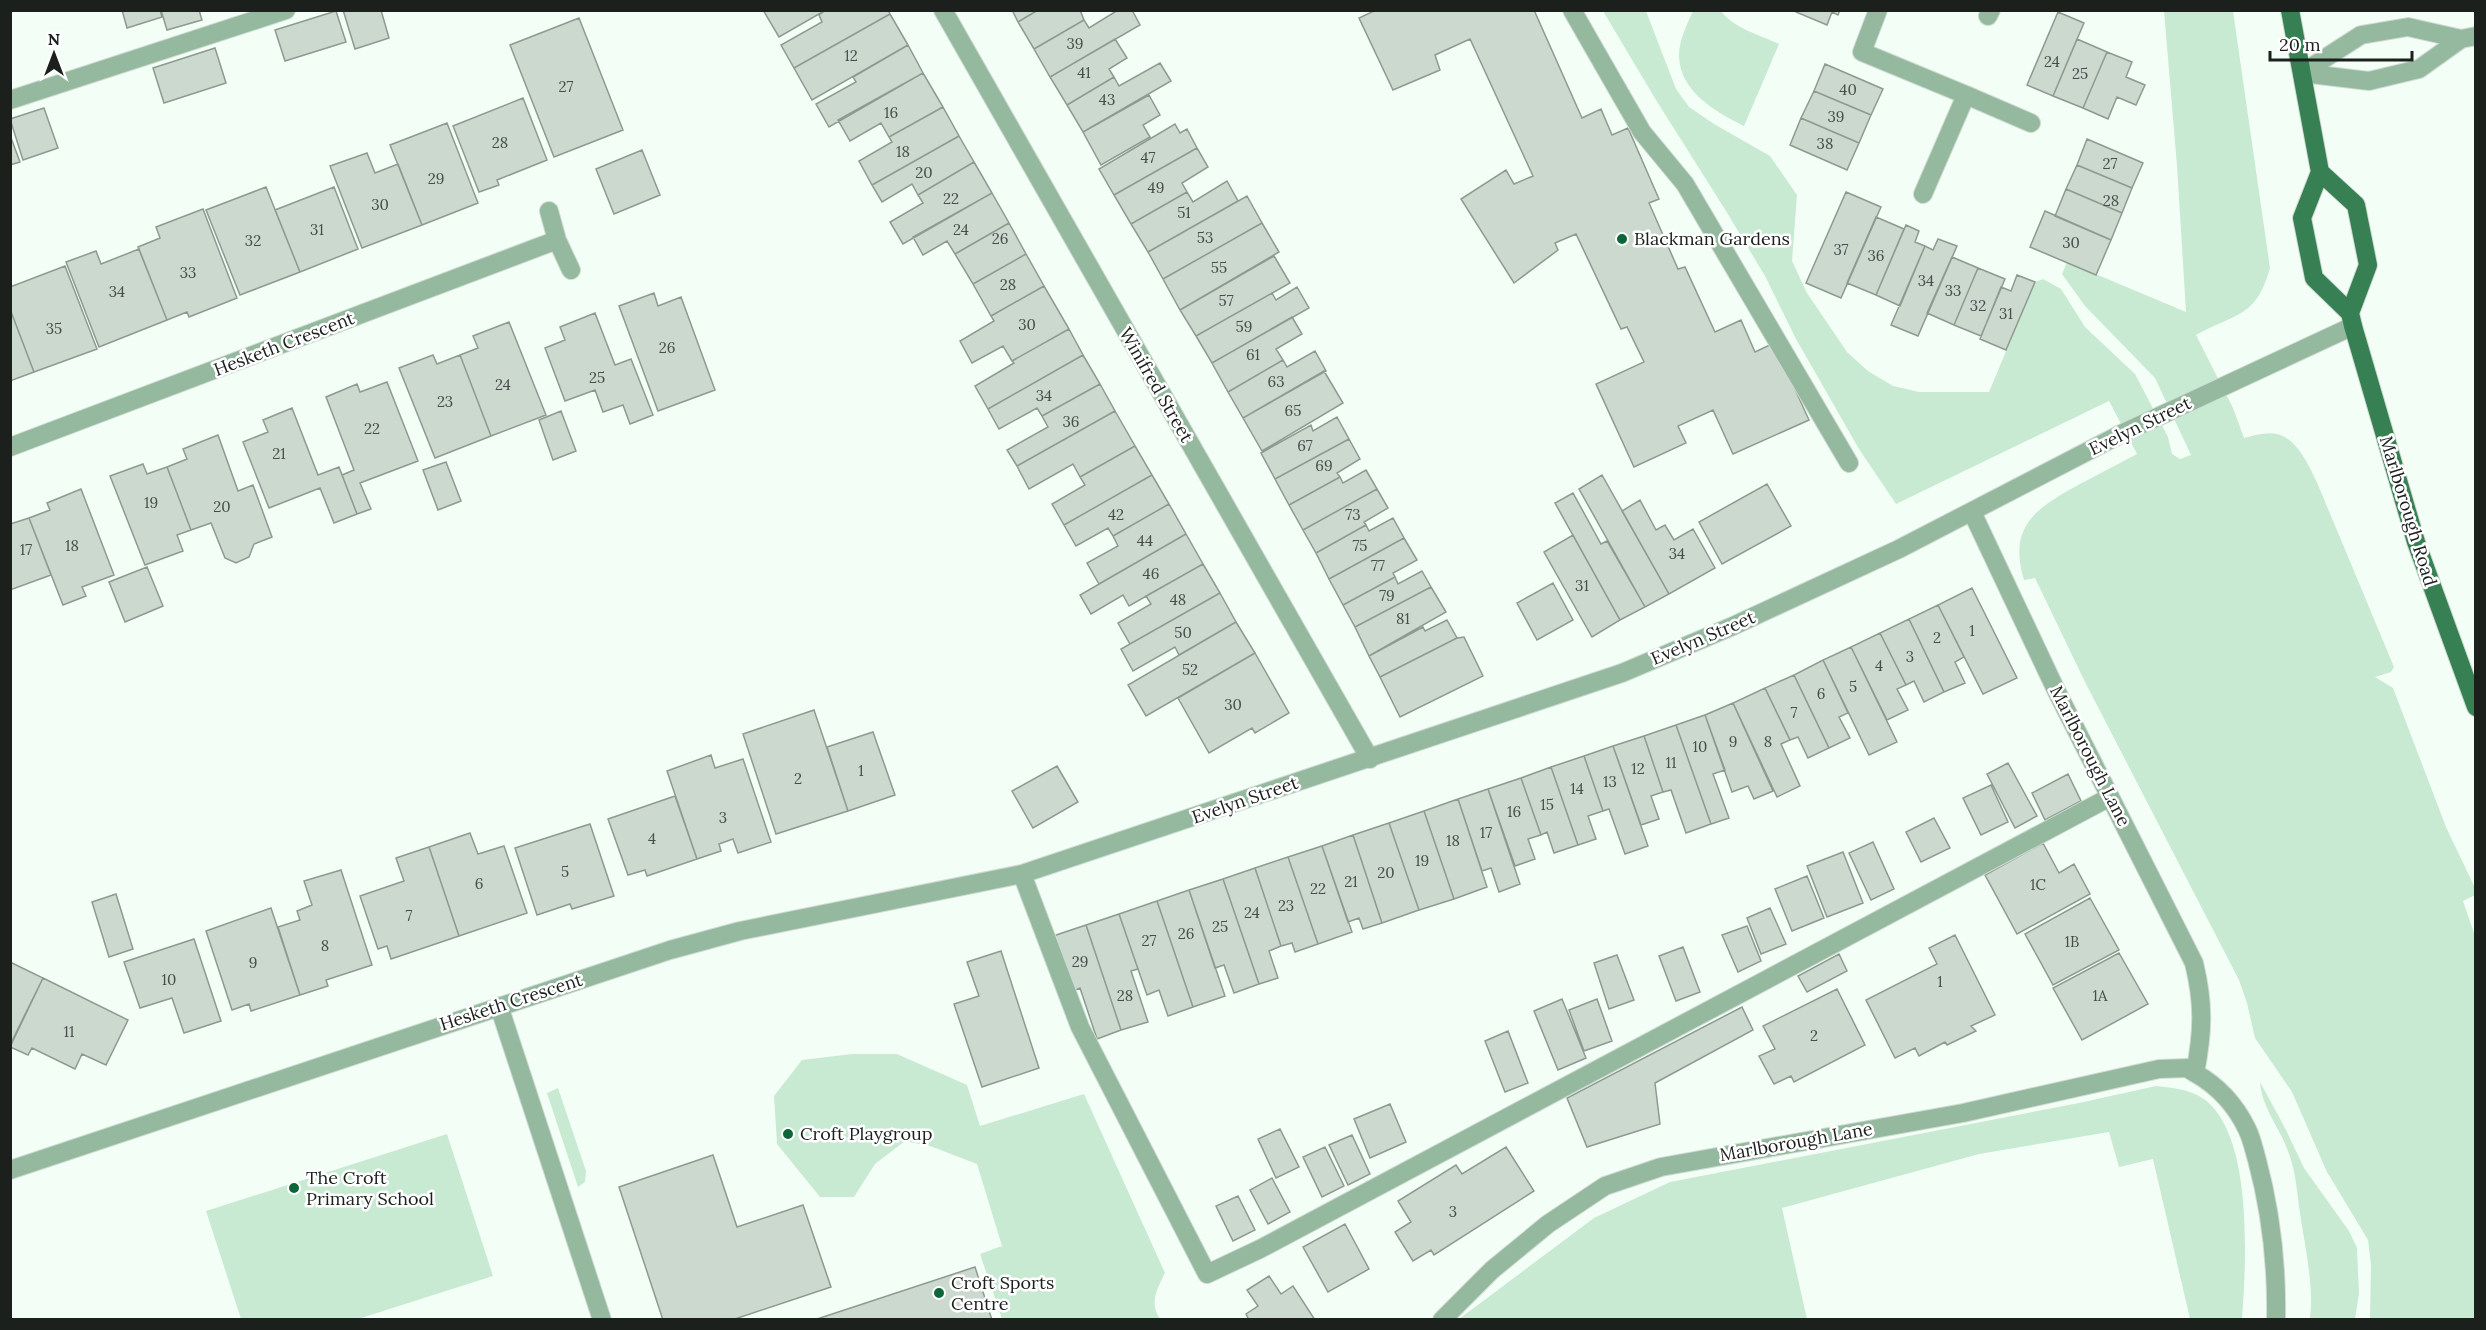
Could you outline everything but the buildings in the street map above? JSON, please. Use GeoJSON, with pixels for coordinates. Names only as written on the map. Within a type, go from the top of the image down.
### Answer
{"type":"FeatureCollection","features":[{"type":"Feature","properties":{"kind":"main road"},"geometry":{"type":"LineString","coordinates":[[2290,10],[2320,172],[2356,205],[2368,265],[2352,319]]}},
{"type":"Feature","properties":{"kind":"main road","name":"Marlborough Road"},"geometry":{"type":"LineString","coordinates":[[2320,172],[2302,218],[2314,278],[2352,319],[2413,531],[2475,707]]}},
{"type":"Feature","properties":{"kind":"street"},"geometry":{"type":"LineString","coordinates":[[10,99],[286,10]]}},
{"type":"Feature","properties":{"kind":"street","name":"Winifred Street"},"geometry":{"type":"LineString","coordinates":[[943,10],[1370,759]]}},
{"type":"Feature","properties":{"kind":"street"},"geometry":{"type":"LineString","coordinates":[[1572,10],[1642,132],[1685,184],[1849,463]]}},
{"type":"Feature","properties":{"kind":"street"},"geometry":{"type":"LineString","coordinates":[[1877,14],[1862,52],[2031,123]]}},
{"type":"Feature","properties":{"kind":"street"},"geometry":{"type":"LineString","coordinates":[[2302,73],[2361,35],[2408,27],[2468,38]]}},
{"type":"Feature","properties":{"kind":"street"},"geometry":{"type":"LineString","coordinates":[[2302,73],[2369,81],[2419,69],[2468,38]]}},
{"type":"Feature","properties":{"kind":"street"},"geometry":{"type":"LineString","coordinates":[[1923,194],[1966,95]]}},
{"type":"Feature","properties":{"kind":"street"},"geometry":{"type":"LineString","coordinates":[[549,210],[557,240],[571,270]]}},
{"type":"Feature","properties":{"kind":"street","name":"Hesketh Crescent"},"geometry":{"type":"LineString","coordinates":[[10,447],[557,240]]}},
{"type":"Feature","properties":{"kind":"street","name":"Evelyn Street"},"geometry":{"type":"LineString","coordinates":[[1022,874],[1622,673],[1733,626],[1972,512],[2121,434],[2352,319]]}},
{"type":"Feature","properties":{"kind":"street","name":"Marlborough Lane"},"geometry":{"type":"LineString","coordinates":[[1972,512],[2056,690],[2194,963],[2201,991],[2203,1016],[2195,1073]]}},
{"type":"Feature","properties":{"kind":"street"},"geometry":{"type":"LineString","coordinates":[[1022,874],[1080,1027],[1207,1274],[1292,1232],[2110,797]]}},
{"type":"Feature","properties":{"kind":"street","name":"Hesketh Crescent"},"geometry":{"type":"LineString","coordinates":[[10,1170],[670,950],[740,931],[1022,874]]}},
{"type":"Feature","properties":{"kind":"street"},"geometry":{"type":"LineString","coordinates":[[499,1006],[602,1320]]}},
{"type":"Feature","properties":{"kind":"street","name":"Marlborough Lane"},"geometry":{"type":"LineString","coordinates":[[1442,1320],[1492,1270],[1548,1224],[1605,1186],[1628,1178],[1661,1167],[1963,1113],[2158,1069],[2187,1068],[2211,1082],[2234,1106],[2248,1131],[2273,1234],[2276,1320]]}},
{"type":"Feature","properties":{"kind":"green space"},"geometry":{"type":"Polygon","coordinates":[[[1603,11],[1646,11],[1676,89],[1689,107],[1770,156],[1797,195],[1792,261],[1807,293],[1847,352],[1868,371],[1893,386],[1919,392],[1989,392],[2035,282],[2043,279],[2061,289],[2085,327],[2135,374],[2168,437],[2172,454],[2180,459],[2191,455],[2155,378],[2085,306],[2062,274],[2067,262],[2186,312],[2164,11],[2233,11],[2270,268],[2258,296],[2251,305],[2243,312],[2196,335],[2233,408],[2244,438],[2266,433],[2283,436],[2296,446],[2309,466],[2394,667],[2391,672],[2375,677],[2393,688],[2446,827],[2475,888],[2475,895],[2463,901],[2476,939],[2475,1319],[2370,1319],[2371,1265],[2368,1240],[2327,1172],[2292,1092],[2255,1038],[2239,980],[2084,680],[2035,578],[2024,580],[2020,561],[2020,545],[2023,532],[2030,520],[2039,510],[2065,492],[2137,454],[2109,401],[1896,504],[1859,449],[1796,339],[1765,276],[1603,11]]]}},
{"type":"Feature","properties":{"kind":"green space"},"geometry":{"type":"Polygon","coordinates":[[[1693,11],[1721,11],[1740,27],[1779,44],[1744,126],[1701,99],[1686,80],[1681,69],[1680,44],[1693,11]]]}},
{"type":"Feature","properties":{"kind":"green space"},"geometry":{"type":"Polygon","coordinates":[[[852,1054],[897,1054],[967,1085],[980,1126],[1084,1094],[1165,1273],[1157,1290],[1155,1302],[1160,1319],[1002,1319],[980,1254],[1002,1246],[977,1164],[930,1146],[905,1141],[875,1164],[854,1197],[820,1197],[777,1144],[774,1096],[802,1060],[852,1054]]]}},
{"type":"Feature","properties":{"kind":"green space"},"geometry":{"type":"Polygon","coordinates":[[[2260,1082],[2304,1168],[2349,1231],[2357,1248],[2359,1293],[2355,1319],[2310,1319],[2310,1279],[2293,1168],[2286,1145],[2264,1101],[2260,1082]]]}},
{"type":"Feature","properties":{"kind":"green space"},"geometry":{"type":"Polygon","coordinates":[[[2156,1086],[2187,1091],[2204,1099],[2220,1117],[2232,1141],[2239,1170],[2245,1235],[2242,1319],[2190,1319],[2153,1159],[2119,1167],[2109,1132],[1979,1154],[1782,1208],[1807,1319],[1459,1319],[1594,1218],[1670,1182],[2156,1086]]]}},
{"type":"Feature","properties":{"kind":"green space"},"geometry":{"type":"Polygon","coordinates":[[[558,1088],[586,1171],[585,1182],[578,1187],[547,1093],[558,1088]]]}},
{"type":"Feature","properties":{"kind":"green space"},"geometry":{"type":"Polygon","coordinates":[[[447,1134],[493,1276],[358,1319],[241,1319],[206,1211],[447,1134]]]}},
{"type":"Feature","properties":{"kind":"place","name":"Blackman Gardens"},"geometry":{"type":"Point","coordinates":[1622,239]}},
{"type":"Feature","properties":{"kind":"place","name":"Croft Playgroup"},"geometry":{"type":"Point","coordinates":[788,1134]}},
{"type":"Feature","properties":{"kind":"place","name":"The Croft Primary School"},"geometry":{"type":"Point","coordinates":[294,1188]}},
{"type":"Feature","properties":{"kind":"place","name":"Croft Sports Centre"},"geometry":{"type":"Point","coordinates":[939,1293]}}]}
